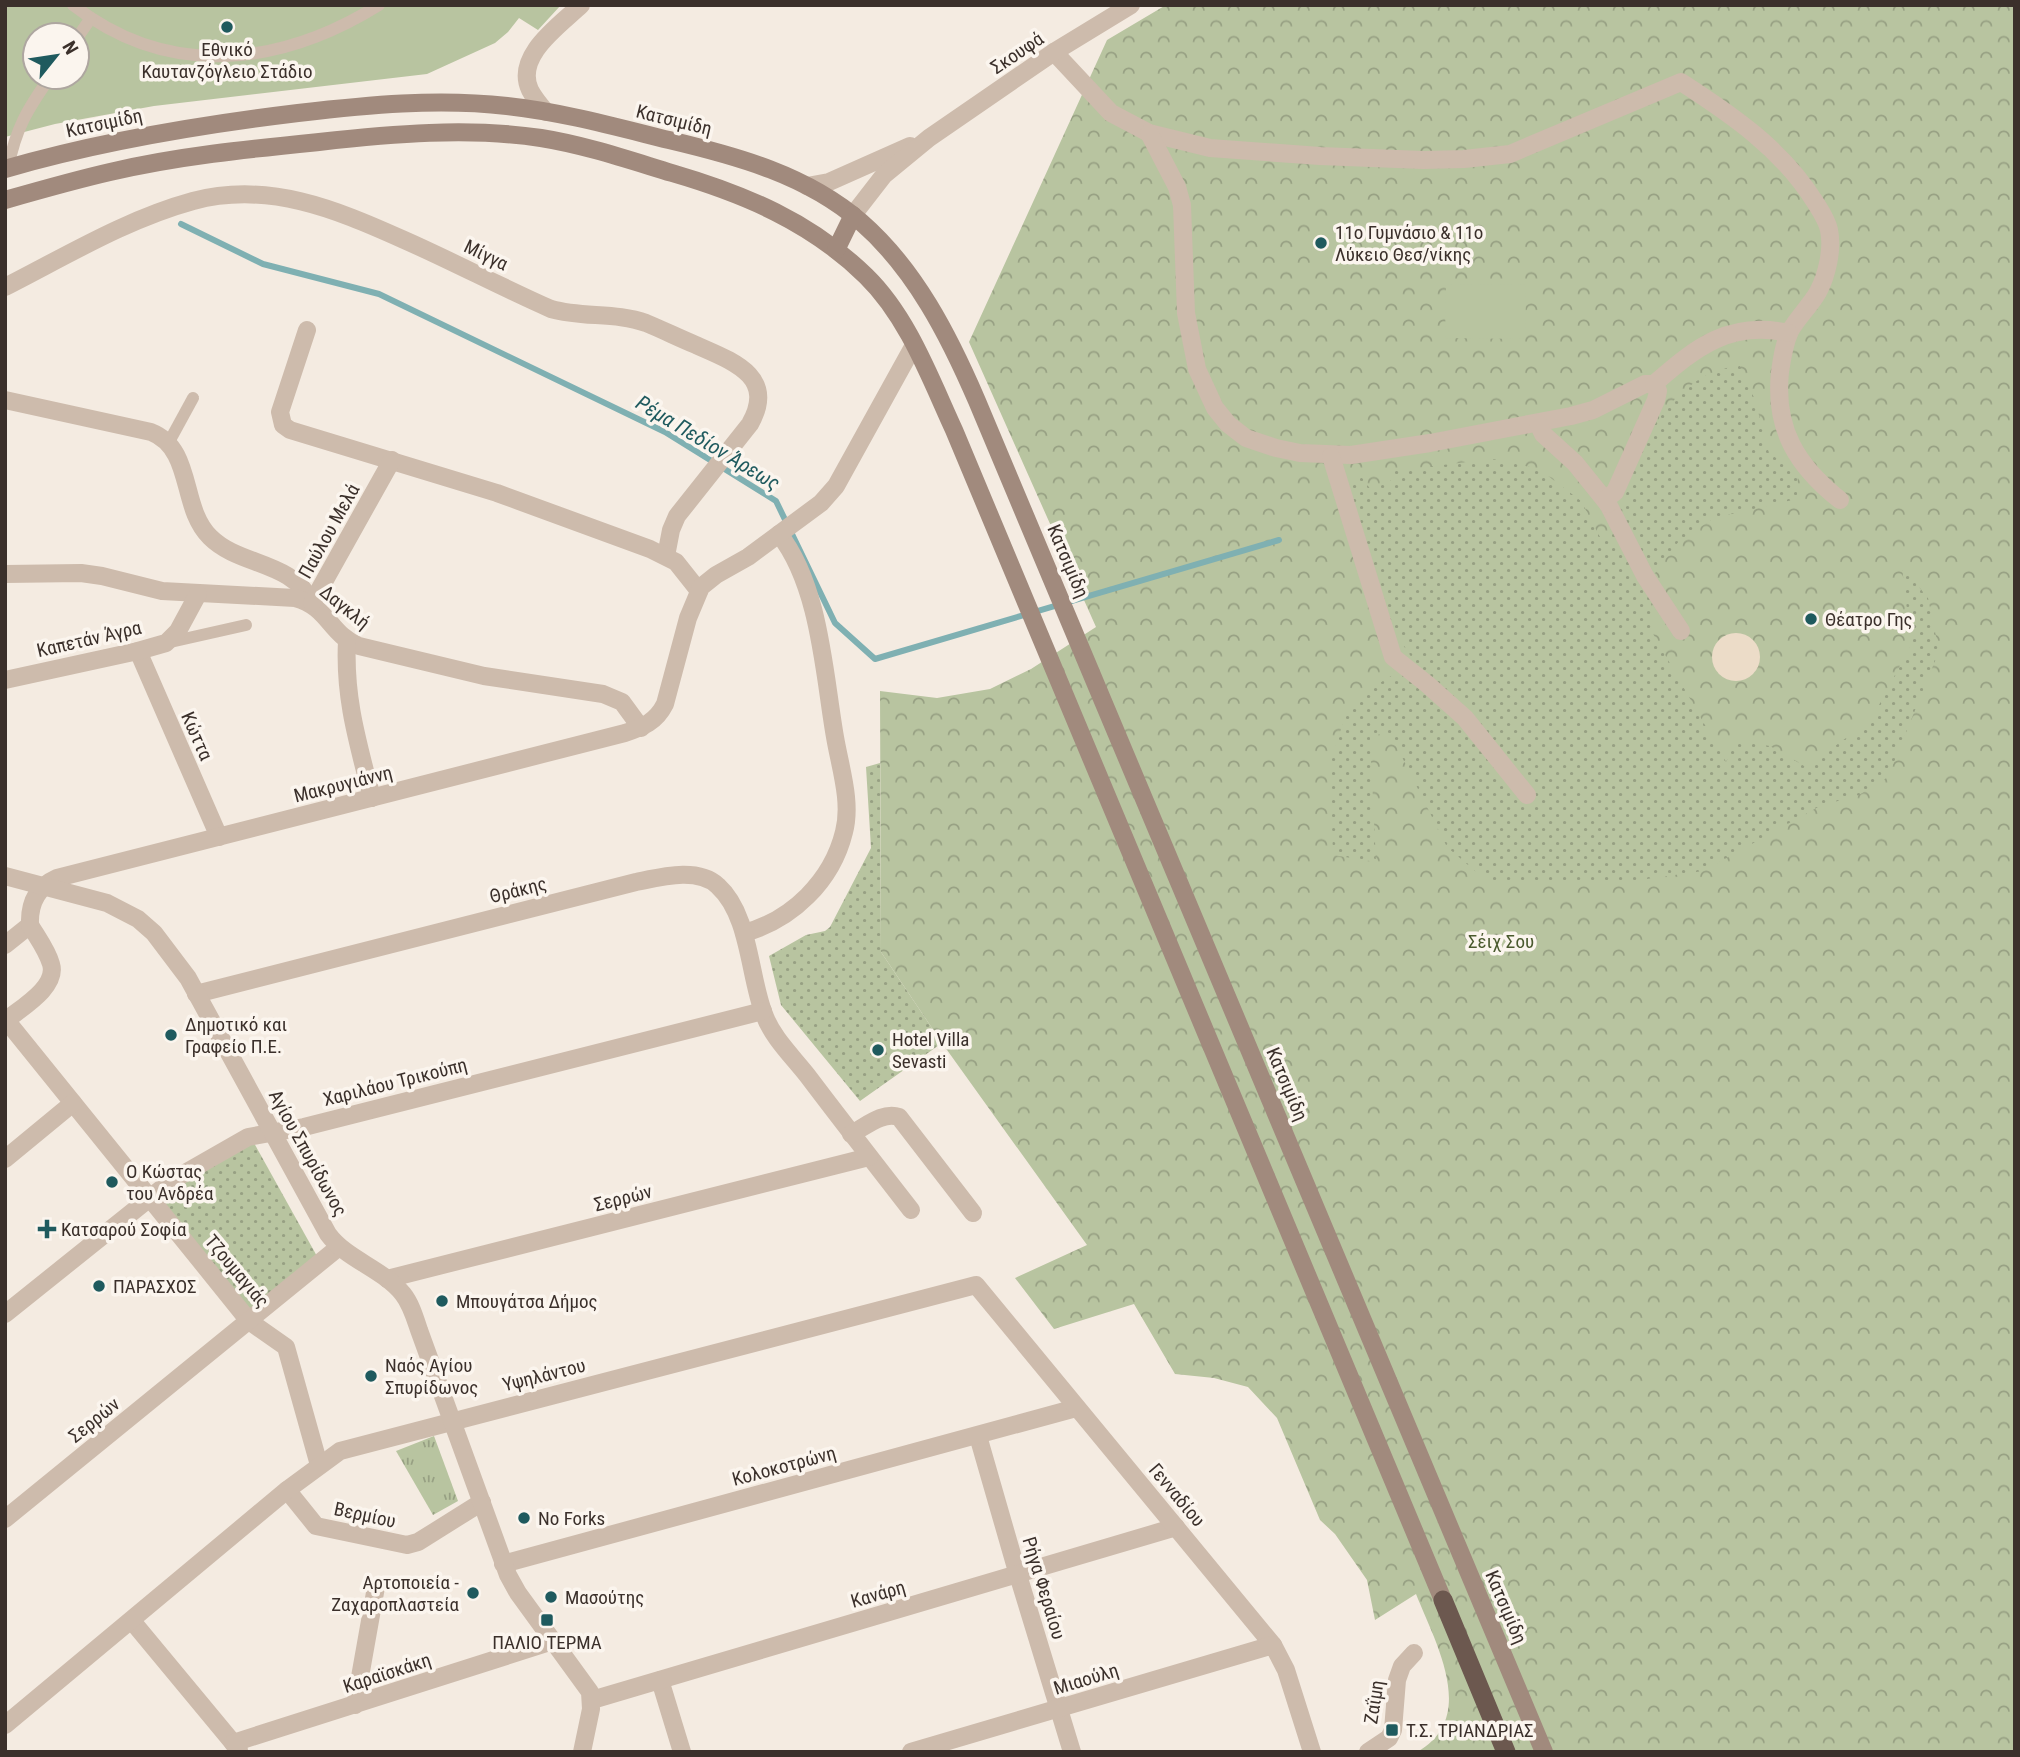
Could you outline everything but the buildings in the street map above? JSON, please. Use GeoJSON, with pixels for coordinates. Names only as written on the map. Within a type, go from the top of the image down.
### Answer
{"type":"FeatureCollection","features":[{"type":"Feature","properties":{"kind":"highway"},"geometry":{"type":"LineString","coordinates":[[1443,1600],[1506,1752]]}},
{"type":"Feature","properties":{"kind":"main road","name":"Κατσιμίδη"},"geometry":{"type":"LineString","coordinates":[[7,168],[117,140],[265,117],[348,107],[457,103],[508,106],[546,112],[718,152],[779,173],[807,186],[853,215],[897,259],[949,341],[977,401],[1544,1752]]}},
{"type":"Feature","properties":{"kind":"main road"},"geometry":{"type":"LineString","coordinates":[[5,200],[111,171],[270,146],[414,134],[526,136],[562,142],[722,189],[774,210],[811,232],[865,275],[880,292],[914,345],[954,430],[1443,1600]]}},
{"type":"Feature","properties":{"kind":"main road"},"geometry":{"type":"LineString","coordinates":[[836,250],[853,215]]}},
{"type":"Feature","properties":{"kind":"street"},"geometry":{"type":"LineString","coordinates":[[546,112],[528,85],[529,64],[544,40],[581,5]]}},
{"type":"Feature","properties":{"kind":"street","name":"Σκουφά"},"geometry":{"type":"LineString","coordinates":[[853,215],[884,175],[929,138],[1054,52],[1131,5]]}},
{"type":"Feature","properties":{"kind":"street"},"geometry":{"type":"LineString","coordinates":[[1054,52],[1111,113],[1149,133],[1210,148],[1423,160],[1510,154],[1681,82],[1738,121],[1786,162],[1807,188],[1829,229],[1830,246],[1825,272],[1818,291],[1789,333],[1779,385],[1784,428],[1791,447],[1809,473],[1840,500]]}},
{"type":"Feature","properties":{"kind":"street"},"geometry":{"type":"LineString","coordinates":[[1149,133],[1180,196],[1184,217],[1185,291],[1190,339],[1197,369],[1210,400],[1228,424],[1253,441],[1290,451],[1331,456],[1387,450],[1538,424],[1593,410],[1643,385],[1654,384],[1691,352],[1714,340],[1765,328],[1789,333]]}},
{"type":"Feature","properties":{"kind":"street","name":"Σκουφά"},"geometry":{"type":"LineString","coordinates":[[807,186],[829,182],[929,138]]}},
{"type":"Feature","properties":{"kind":"street","name":"Μίγγα"},"geometry":{"type":"LineString","coordinates":[[5,287],[124,226],[172,207],[195,200],[248,194],[269,195],[307,202],[347,214],[551,309],[570,315],[638,320],[730,360],[748,373],[759,396],[752,420],[677,516],[666,556]]}},
{"type":"Feature","properties":{"kind":"street"},"geometry":{"type":"LineString","coordinates":[[307,330],[280,412],[283,425],[290,430],[498,493],[666,556],[684,570],[699,591]]}},
{"type":"Feature","properties":{"kind":"street"},"geometry":{"type":"LineString","coordinates":[[647,724],[665,704],[682,636],[699,591],[712,578],[748,557],[821,503],[836,486],[914,345]]}},
{"type":"Feature","properties":{"kind":"street"},"geometry":{"type":"LineString","coordinates":[[1608,504],[1607,498],[1615,492],[1656,400],[1658,392],[1654,384]]}},
{"type":"Feature","properties":{"kind":"street"},"geometry":{"type":"LineString","coordinates":[[5,400],[151,432],[169,442]]}},
{"type":"Feature","properties":{"kind":"street"},"geometry":{"type":"LineString","coordinates":[[1538,424],[1542,434],[1575,463],[1608,504],[1645,576],[1681,631]]}},
{"type":"Feature","properties":{"kind":"street","name":"Παύλου Μελά"},"geometry":{"type":"LineString","coordinates":[[169,442],[179,460],[190,501],[203,530],[226,549],[285,574],[303,588],[312,603],[392,460]]}},
{"type":"Feature","properties":{"kind":"street"},"geometry":{"type":"LineString","coordinates":[[1331,456],[1393,657],[1465,718],[1527,795]]}},
{"type":"Feature","properties":{"kind":"street"},"geometry":{"type":"LineString","coordinates":[[744,933],[772,923],[806,898],[830,869],[846,827],[845,799],[820,639],[786,528]]}},
{"type":"Feature","properties":{"kind":"street","name":"Δαγκλή"},"geometry":{"type":"LineString","coordinates":[[5,574],[94,574],[152,590],[280,597],[312,603],[347,641],[376,652],[484,676],[603,694],[622,702],[647,724]]}},
{"type":"Feature","properties":{"kind":"street","name":"Καπετάν Άγρα"},"geometry":{"type":"LineString","coordinates":[[5,680],[166,643],[178,631],[198,594]]}},
{"type":"Feature","properties":{"kind":"street"},"geometry":{"type":"LineString","coordinates":[[347,641],[346,680],[349,709],[372,798]]}},
{"type":"Feature","properties":{"kind":"street","name":"Κώττα"},"geometry":{"type":"LineString","coordinates":[[138,651],[219,837]]}},
{"type":"Feature","properties":{"kind":"street","name":"Μακρυγιάννη"},"geometry":{"type":"LineString","coordinates":[[43,886],[65,875],[372,798],[647,724]]}},
{"type":"Feature","properties":{"kind":"street","name":"Θράκης"},"geometry":{"type":"LineString","coordinates":[[196,994],[610,888],[664,877],[695,875],[711,880],[727,894],[744,933],[763,1011],[773,1031],[911,1210]]}},
{"type":"Feature","properties":{"kind":"street","name":"Αγίου Σπυρίδωνος"},"geometry":{"type":"LineString","coordinates":[[5,876],[107,903],[138,919],[154,933],[176,961],[328,1234],[339,1247],[387,1279],[403,1294],[414,1314],[503,1564],[513,1585],[587,1686],[592,1700]]}},
{"type":"Feature","properties":{"kind":"street"},"geometry":{"type":"LineString","coordinates":[[6,1020],[45,988],[51,978],[50,960],[30,925],[31,907],[43,886]]}},
{"type":"Feature","properties":{"kind":"street"},"geometry":{"type":"LineString","coordinates":[[5,946],[30,925]]}},
{"type":"Feature","properties":{"kind":"street","name":"Χαριλάου Τρικούπη"},"geometry":{"type":"LineString","coordinates":[[5,1314],[149,1197],[171,1181],[248,1137],[304,1127],[763,1011]]}},
{"type":"Feature","properties":{"kind":"street","name":"Τζουμαγιάς"},"geometry":{"type":"LineString","coordinates":[[6,1020],[248,1321],[283,1343],[289,1352],[319,1465]]}},
{"type":"Feature","properties":{"kind":"street"},"geometry":{"type":"LineString","coordinates":[[5,1159],[73,1103]]}},
{"type":"Feature","properties":{"kind":"street"},"geometry":{"type":"LineString","coordinates":[[851,1134],[883,1117],[899,1117],[973,1213]]}},
{"type":"Feature","properties":{"kind":"street","name":"Σερρών"},"geometry":{"type":"LineString","coordinates":[[387,1279],[869,1157]]}},
{"type":"Feature","properties":{"kind":"street","name":"Σερρών"},"geometry":{"type":"LineString","coordinates":[[5,1519],[339,1247]]}},
{"type":"Feature","properties":{"kind":"street","name":"Υψηλάντου"},"geometry":{"type":"LineString","coordinates":[[5,1726],[287,1490],[346,1448],[975,1285]]}},
{"type":"Feature","properties":{"kind":"street","name":"Γενναδίου"},"geometry":{"type":"LineString","coordinates":[[975,1285],[1273,1645],[1286,1670],[1312,1752]]}},
{"type":"Feature","properties":{"kind":"street","name":"Κολοκοτρώνη"},"geometry":{"type":"LineString","coordinates":[[503,1564],[1076,1408]]}},
{"type":"Feature","properties":{"kind":"street","name":"Ρήγα Φεραίου"},"geometry":{"type":"LineString","coordinates":[[978,1436],[1017,1575],[1072,1752]]}},
{"type":"Feature","properties":{"kind":"street","name":"Βερμίου"},"geometry":{"type":"LineString","coordinates":[[287,1490],[316,1526],[407,1545],[418,1542],[481,1502]]}},
{"type":"Feature","properties":{"kind":"street","name":"Κανάρη"},"geometry":{"type":"LineString","coordinates":[[592,1700],[1175,1527]]}},
{"type":"Feature","properties":{"kind":"street"},"geometry":{"type":"LineString","coordinates":[[355,1705],[376,1587]]}},
{"type":"Feature","properties":{"kind":"street"},"geometry":{"type":"LineString","coordinates":[[132,1621],[237,1747]]}},
{"type":"Feature","properties":{"kind":"street","name":"Καραϊσκάκη"},"geometry":{"type":"LineString","coordinates":[[237,1747],[355,1705],[553,1642]]}},
{"type":"Feature","properties":{"kind":"street","name":"Μιαούλη"},"geometry":{"type":"LineString","coordinates":[[911,1752],[1273,1645]]}},
{"type":"Feature","properties":{"kind":"street","name":"Ζαΐμη"},"geometry":{"type":"LineString","coordinates":[[1368,1752],[1389,1738],[1397,1680],[1402,1666],[1415,1653]]}},
{"type":"Feature","properties":{"kind":"street"},"geometry":{"type":"LineString","coordinates":[[660,1680],[682,1752]]}},
{"type":"Feature","properties":{"kind":"street"},"geometry":{"type":"LineString","coordinates":[[582,1752],[592,1700]]}},
{"type":"Feature","properties":{"kind":"lane"},"geometry":{"type":"LineString","coordinates":[[73,5],[119,34],[154,47],[195,55],[239,56],[300,44],[337,29],[379,5]]}},
{"type":"Feature","properties":{"kind":"lane"},"geometry":{"type":"LineString","coordinates":[[7,168],[24,114],[40,91]]}},
{"type":"Feature","properties":{"kind":"lane"},"geometry":{"type":"LineString","coordinates":[[169,442],[193,398]]}},
{"type":"Feature","properties":{"kind":"lane"},"geometry":{"type":"LineString","coordinates":[[166,643],[246,625]]}},
{"type":"Feature","properties":{"kind":"green space"},"geometry":{"type":"Polygon","coordinates":[[[5,5],[561,5],[538,30],[519,18],[495,43],[427,74],[154,106],[55,124],[5,137],[5,5]]]}},
{"type":"Feature","properties":{"kind":"green space","name":"Σέιχ Σου"},"geometry":{"type":"Polygon","coordinates":[[[1166,5],[2015,5],[2015,1752],[1417,1752],[1436,1737],[1446,1720],[1449,1700],[1447,1678],[1433,1634],[1416,1594],[1375,1620],[1367,1580],[1335,1534],[1320,1520],[1277,1418],[1248,1387],[1214,1378],[1175,1374],[1134,1304],[1054,1329],[1015,1278],[1087,1245],[942,1043],[881,952],[880,691],[937,698],[990,689],[1031,669],[1096,627],[969,342],[1107,40],[1166,5]]]}},
{"type":"Feature","properties":{"kind":"green space"},"geometry":{"type":"Polygon","coordinates":[[[1446,284],[1526,285],[1525,339],[1445,338],[1446,284]]]}},
{"type":"Feature","properties":{"kind":"green space"},"geometry":{"type":"Polygon","coordinates":[[[1739,364],[1755,400],[1769,453],[1798,473],[1797,499],[1714,518],[1679,541],[1650,580],[1652,632],[1726,762],[1736,741],[1770,746],[1806,767],[1871,720],[1911,645],[1902,567],[1928,598],[1939,651],[1888,777],[1859,795],[1820,806],[1703,871],[1618,883],[1488,882],[1447,847],[1397,747],[1384,733],[1370,737],[1376,862],[1333,855],[1330,764],[1347,710],[1373,687],[1401,670],[1419,668],[1394,632],[1348,486],[1354,475],[1360,475],[1371,490],[1394,479],[1391,471],[1493,459],[1539,469],[1581,501],[1601,539],[1619,529],[1628,486],[1644,443],[1669,406],[1703,377],[1739,364]]]}},
{"type":"Feature","properties":{"kind":"green space"},"geometry":{"type":"Polygon","coordinates":[[[880,763],[881,952],[942,1043],[860,1101],[781,1005],[769,956],[806,935],[825,931],[830,927],[871,848],[866,767],[880,763]]]}},
{"type":"Feature","properties":{"kind":"green space"},"geometry":{"type":"Polygon","coordinates":[[[254,1143],[318,1258],[248,1315],[156,1198],[254,1143]]]}},
{"type":"Feature","properties":{"kind":"green space"},"geometry":{"type":"Polygon","coordinates":[[[434,1436],[458,1501],[433,1515],[396,1451],[434,1436]]]}},
{"type":"Feature","properties":{"kind":"shaded area"},"geometry":{"type":"Polygon","coordinates":[[[1736,633],[1753,640],[1760,657],[1753,674],[1736,681],[1719,674],[1712,657],[1719,640],[1736,633]]]}},
{"type":"Feature","properties":{"kind":"waterway","name":"Ρέμα Πεδίον Άρεως"},"geometry":{"type":"LineString","coordinates":[[181,224],[263,264],[379,294],[665,432],[776,501],[835,623],[875,659],[1279,540]]}},
{"type":"Feature","properties":{"kind":"place","name":"Εθνικό Καυτανζόγλειο Στάδιο"},"geometry":{"type":"Point","coordinates":[227,27]}},
{"type":"Feature","properties":{"kind":"place","name":"11ο Γυμνάσιο & 11ο Λύκειο Θεσ/νίκης"},"geometry":{"type":"Point","coordinates":[1321,243]}},
{"type":"Feature","properties":{"kind":"place","name":"Θέατρο Γης"},"geometry":{"type":"Point","coordinates":[1811,619]}},
{"type":"Feature","properties":{"kind":"place","name":"Δημοτικό και Γραφείο Π.Ε."},"geometry":{"type":"Point","coordinates":[171,1035]}},
{"type":"Feature","properties":{"kind":"place","name":"Hotel Villa Sevasti"},"geometry":{"type":"Point","coordinates":[878,1050]}},
{"type":"Feature","properties":{"kind":"place","name":"Ο Κώστας του Ανδρέα"},"geometry":{"type":"Point","coordinates":[112,1182]}},
{"type":"Feature","properties":{"kind":"place","name":"Κατσαρού Σοφία"},"geometry":{"type":"Point","coordinates":[47,1229]}},
{"type":"Feature","properties":{"kind":"place","name":"ΠΑΡΑΣΧΟΣ"},"geometry":{"type":"Point","coordinates":[99,1286]}},
{"type":"Feature","properties":{"kind":"place","name":"Μπουγάτσα Δήμος"},"geometry":{"type":"Point","coordinates":[442,1301]}},
{"type":"Feature","properties":{"kind":"place","name":"Ναός Αγίου Σπυρίδωνος"},"geometry":{"type":"Point","coordinates":[371,1376]}},
{"type":"Feature","properties":{"kind":"place","name":"No Forks"},"geometry":{"type":"Point","coordinates":[524,1518]}},
{"type":"Feature","properties":{"kind":"place","name":"Αρτοποιεία - Ζαχαροπλαστεία"},"geometry":{"type":"Point","coordinates":[473,1593]}},
{"type":"Feature","properties":{"kind":"place","name":"Μασούτης"},"geometry":{"type":"Point","coordinates":[551,1597]}},
{"type":"Feature","properties":{"kind":"place","name":"ΠΑΛΙΟ ΤΕΡΜΑ"},"geometry":{"type":"Point","coordinates":[547,1620]}},
{"type":"Feature","properties":{"kind":"place","name":"Τ.Σ. ΤΡΙΑΝΔΡΙΑΣ"},"geometry":{"type":"Point","coordinates":[1392,1730]}}]}
